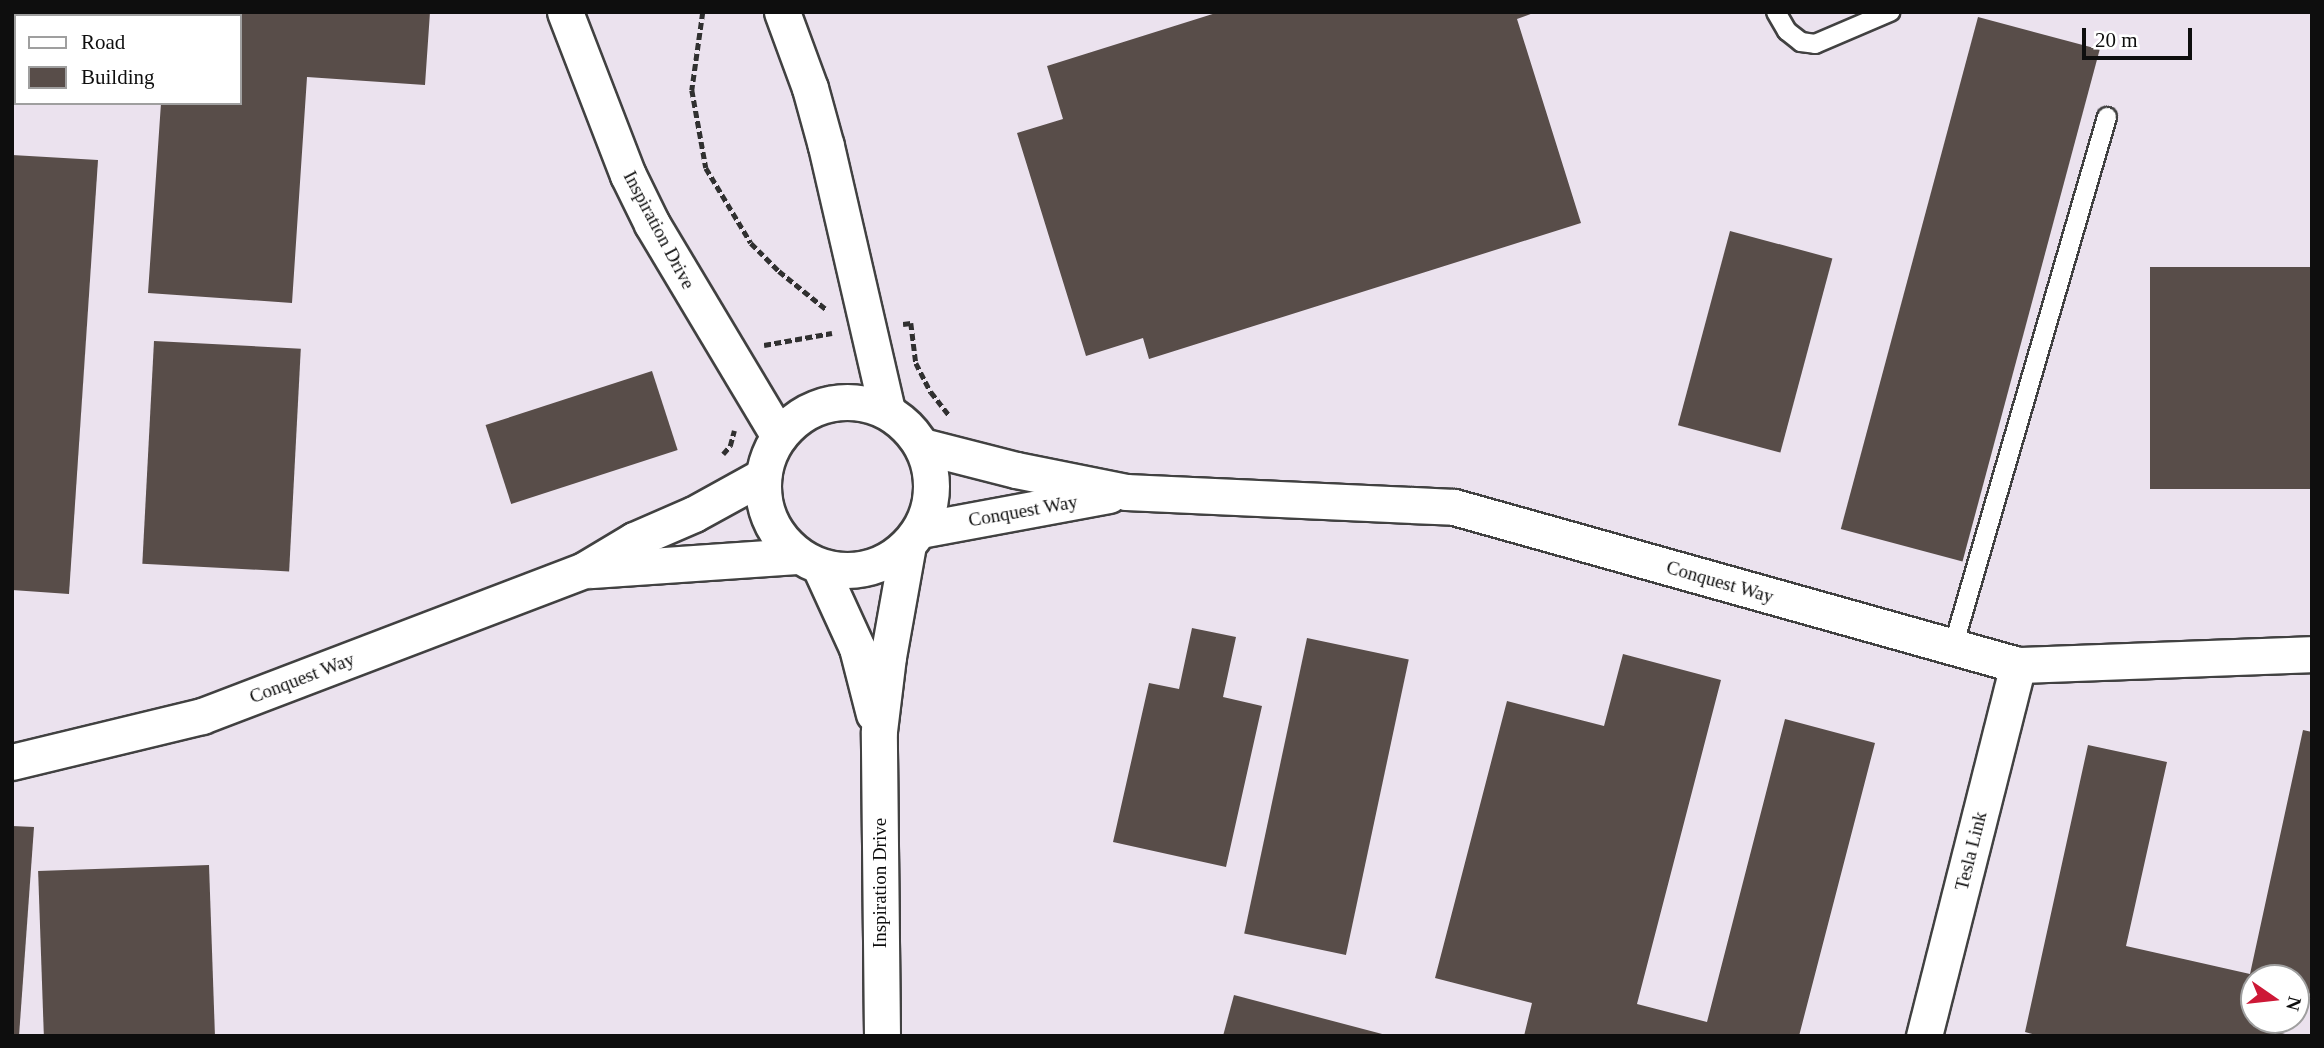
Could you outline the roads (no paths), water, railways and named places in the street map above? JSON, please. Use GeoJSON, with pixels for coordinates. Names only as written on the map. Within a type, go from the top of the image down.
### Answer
{"type":"FeatureCollection","features":[{"type":"Feature","properties":{"kind":"street","name":"Inspiration Drive"},"geometry":{"type":"LineString","coordinates":[[565,12],[628,175],[652,225],[779,436]]}},
{"type":"Feature","properties":{"kind":"street"},"geometry":{"type":"LineString","coordinates":[[782,12],[810,88],[826,146],[887,411]]}},
{"type":"Feature","properties":{"kind":"street"},"geometry":{"type":"LineString","coordinates":[[841,401],[864,403],[887,411],[906,426],[922,446],[931,474],[930,502],[914,537],[890,560],[867,569],[843,571],[809,561],[782,540],[770,521],[763,499],[763,477],[769,455],[779,436],[796,418],[817,407],[841,401]]}},
{"type":"Feature","properties":{"kind":"street","name":"Conquest Way"},"geometry":{"type":"LineString","coordinates":[[922,446],[1016,470],[1126,492],[1454,507],[2018,665],[2312,653]]}},
{"type":"Feature","properties":{"kind":"street","name":"Conquest Way"},"geometry":{"type":"LineString","coordinates":[[12,762],[202,716],[584,570],[634,540],[694,514],[763,477]]}},
{"type":"Feature","properties":{"kind":"street","name":"Conquest Way"},"geometry":{"type":"LineString","coordinates":[[914,537],[1126,492]]}},
{"type":"Feature","properties":{"kind":"street","name":"Inspiration Drive"},"geometry":{"type":"LineString","coordinates":[[882,1036],[879,731],[888,657],[914,537]]}},
{"type":"Feature","properties":{"kind":"street","name":"Inspiration Drive"},"geometry":{"type":"LineString","coordinates":[[809,561],[857,648],[879,731]]}},
{"type":"Feature","properties":{"kind":"street","name":"Conquest Way"},"geometry":{"type":"LineString","coordinates":[[584,570],[809,561]]}},
{"type":"Feature","properties":{"kind":"street","name":"Tesla Link"},"geometry":{"type":"LineString","coordinates":[[1924,1036],[2018,665]]}},
{"type":"Feature","properties":{"kind":"lane"},"geometry":{"type":"LineString","coordinates":[[1776,12],[1787,31],[1801,42],[1815,44],[1890,12]]}},
{"type":"Feature","properties":{"kind":"lane"},"geometry":{"type":"LineString","coordinates":[[1953,647],[2107,117]]}}]}
